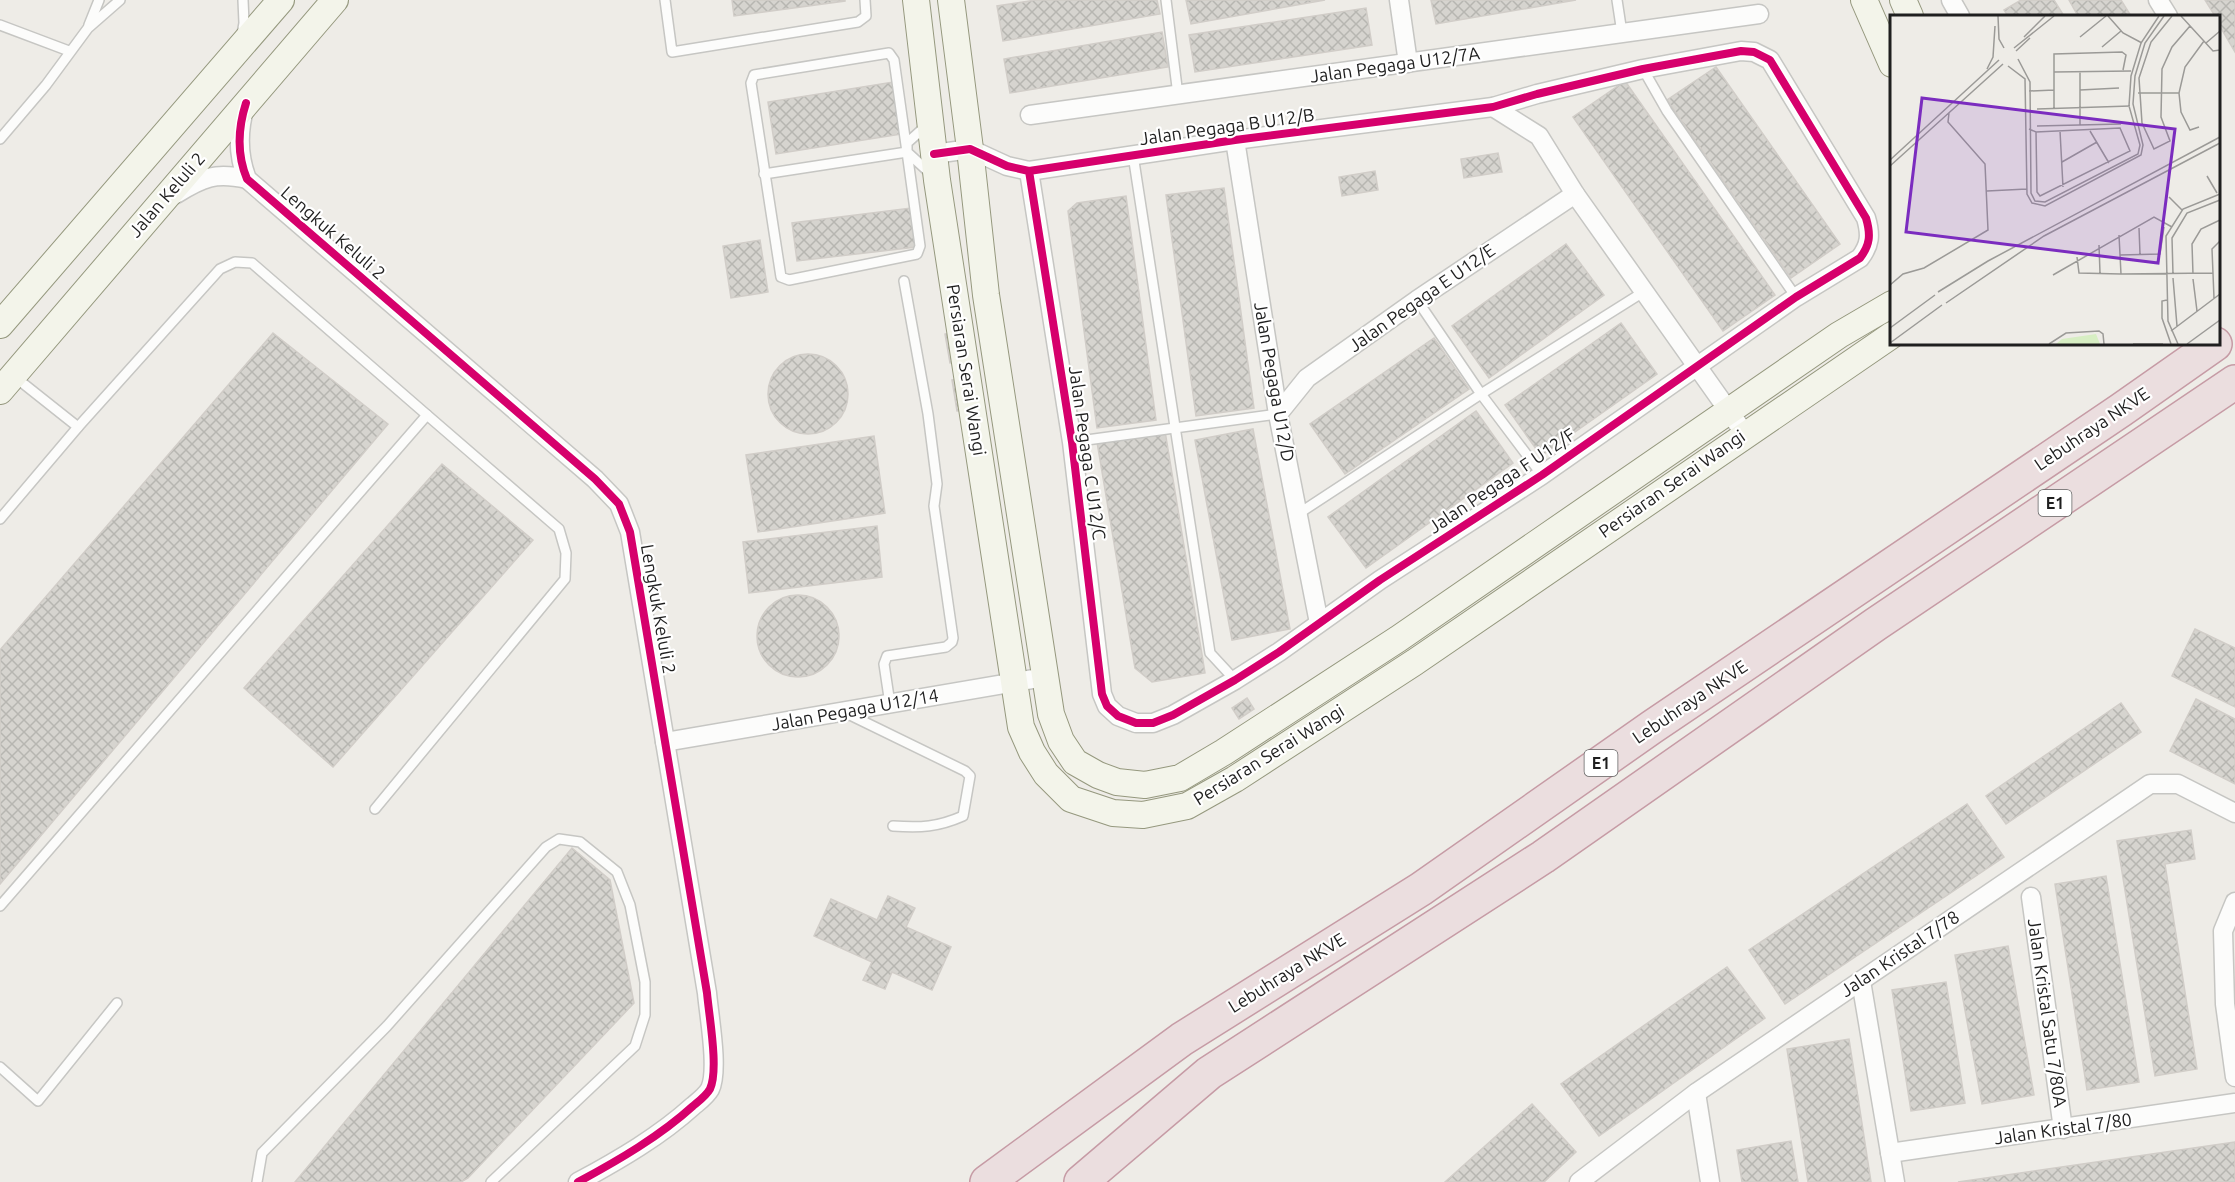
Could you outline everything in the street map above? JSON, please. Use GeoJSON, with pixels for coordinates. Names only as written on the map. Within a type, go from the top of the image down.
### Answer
{"type":"FeatureCollection","features":[{"type":"Feature","properties":{"kind":"highway"},"geometry":{"type":"LineString","coordinates":[[2220,340],[2235,329]]}},
{"type":"Feature","properties":{"kind":"highway","name":"Lebuhraya NKVE"},"geometry":{"type":"LineString","coordinates":[[987,1182],[1182,1039],[1421,889],[1652,727],[2214,345]]}},
{"type":"Feature","properties":{"kind":"highway","name":"E1"},"geometry":{"type":"LineString","coordinates":[[1081,1182],[1209,1073],[1543,857],[1876,624],[2235,382]]}},
{"type":"Feature","properties":{"kind":"street"},"geometry":{"type":"LineString","coordinates":[[0,325],[281,0]]}},
{"type":"Feature","properties":{"kind":"street","name":"Jalan Keluli 2"},"geometry":{"type":"LineString","coordinates":[[7,383],[336,0]]}},
{"type":"Feature","properties":{"kind":"street","name":"Persiaran Serai Wangi"},"geometry":{"type":"LineString","coordinates":[[916,0],[937,180],[1021,727],[1032,752],[1046,774],[1071,799],[1113,813],[1143,815],[1187,806],[1235,778],[1414,662],[1890,336]]}},
{"type":"Feature","properties":{"kind":"street","name":"Persiaran Serai Wangi"},"geometry":{"type":"LineString","coordinates":[[951,0],[986,296],[1051,714],[1061,741],[1075,762],[1098,775],[1118,782],[1145,785],[1180,778],[1224,752],[1398,639],[1839,335],[1890,305]]}},
{"type":"Feature","properties":{"kind":"street"},"geometry":{"type":"LineString","coordinates":[[1399,0],[1407,63]]}},
{"type":"Feature","properties":{"kind":"street"},"geometry":{"type":"LineString","coordinates":[[1864,0],[1890,59]]}},
{"type":"Feature","properties":{"kind":"street"},"geometry":{"type":"LineString","coordinates":[[1903,0],[1910,15]]}},
{"type":"Feature","properties":{"kind":"street"},"geometry":{"type":"LineString","coordinates":[[1951,0],[1959,15]]}},
{"type":"Feature","properties":{"kind":"street"},"geometry":{"type":"LineString","coordinates":[[2158,0],[2167,15]]}},
{"type":"Feature","properties":{"kind":"street","name":"Jalan Pegaga U12/7A"},"geometry":{"type":"LineString","coordinates":[[1030,116],[1759,14]]}},
{"type":"Feature","properties":{"kind":"street","name":"Jalan Pegaga B U12/B"},"geometry":{"type":"LineString","coordinates":[[970,149],[1007,166],[1029,171],[1235,140],[1493,107],[1643,69],[1741,51],[1754,51],[1770,60],[1866,218],[1870,239]]}},
{"type":"Feature","properties":{"kind":"street"},"geometry":{"type":"LineString","coordinates":[[158,206],[197,181],[212,176],[247,179],[244,171],[240,130],[246,103]]}},
{"type":"Feature","properties":{"kind":"street"},"geometry":{"type":"LineString","coordinates":[[1493,107],[1539,136],[1575,194],[1745,434]]}},
{"type":"Feature","properties":{"kind":"street","name":"Jalan Pegaga U12/D"},"geometry":{"type":"LineString","coordinates":[[1235,140],[1278,414],[1319,623]]}},
{"type":"Feature","properties":{"kind":"street"},"geometry":{"type":"LineString","coordinates":[[934,153],[970,149]]}},
{"type":"Feature","properties":{"kind":"street","name":"Jalan Pegaga C U12/C"},"geometry":{"type":"LineString","coordinates":[[1029,171],[1072,442],[1102,694],[1107,706],[1118,716],[1136,723]]}},
{"type":"Feature","properties":{"kind":"street","name":"Lengkuk Keluli 2"},"geometry":{"type":"LineString","coordinates":[[247,179],[595,479],[619,504],[630,532],[707,993],[713,1054],[712,1081],[705,1095],[681,1117],[617,1161],[578,1182]]}},
{"type":"Feature","properties":{"kind":"street","name":"Jalan Pegaga E U12/E"},"geometry":{"type":"LineString","coordinates":[[1278,414],[1307,378],[1575,194]]}},
{"type":"Feature","properties":{"kind":"street","name":"Jalan Pegaga F U12/F"},"geometry":{"type":"LineString","coordinates":[[1136,723],[1153,723],[1173,715],[1279,652],[1380,579],[1542,475],[1796,297],[1860,258],[1870,239]]}},
{"type":"Feature","properties":{"kind":"street","name":"Jalan Pegaga U12/14"},"geometry":{"type":"LineString","coordinates":[[665,742],[1046,677]]}},
{"type":"Feature","properties":{"kind":"street","name":"Jalan Kristal 7/78"},"geometry":{"type":"LineString","coordinates":[[1578,1182],[1696,1094],[2150,784],[2178,784],[2235,813]]}},
{"type":"Feature","properties":{"kind":"street","name":"Jalan Kristal Satu 7/80A"},"geometry":{"type":"LineString","coordinates":[[2031,897],[2063,1129]]}},
{"type":"Feature","properties":{"kind":"street"},"geometry":{"type":"LineString","coordinates":[[2235,902],[2223,931],[2225,1004],[2235,1077]]}},
{"type":"Feature","properties":{"kind":"street"},"geometry":{"type":"LineString","coordinates":[[1861,981],[1895,1182]]}},
{"type":"Feature","properties":{"kind":"street"},"geometry":{"type":"LineString","coordinates":[[1696,1094],[1710,1182]]}},
{"type":"Feature","properties":{"kind":"street","name":"Jalan Kristal 7/80"},"geometry":{"type":"LineString","coordinates":[[1890,1153],[2235,1103]]}},
{"type":"Feature","properties":{"kind":"lane"},"geometry":{"type":"LineString","coordinates":[[88,28],[99,0]]}},
{"type":"Feature","properties":{"kind":"lane"},"geometry":{"type":"LineString","coordinates":[[0,139],[88,28],[120,0]]}},
{"type":"Feature","properties":{"kind":"lane"},"geometry":{"type":"LineString","coordinates":[[239,48],[244,23],[243,0]]}},
{"type":"Feature","properties":{"kind":"lane"},"geometry":{"type":"LineString","coordinates":[[665,0],[672,52],[858,22],[866,16],[865,0]]}},
{"type":"Feature","properties":{"kind":"lane"},"geometry":{"type":"LineString","coordinates":[[1166,0],[1178,95]]}},
{"type":"Feature","properties":{"kind":"lane"},"geometry":{"type":"LineString","coordinates":[[1617,0],[1622,33]]}},
{"type":"Feature","properties":{"kind":"lane"},"geometry":{"type":"LineString","coordinates":[[0,26],[69,51]]}},
{"type":"Feature","properties":{"kind":"lane"},"geometry":{"type":"LineString","coordinates":[[889,53],[894,60],[907,152],[920,246],[917,254],[789,280],[781,277],[751,83],[754,75],[889,53]]}},
{"type":"Feature","properties":{"kind":"lane"},"geometry":{"type":"LineString","coordinates":[[1643,69],[1667,111],[1796,297]]}},
{"type":"Feature","properties":{"kind":"lane"},"geometry":{"type":"LineString","coordinates":[[930,118],[926,127],[907,143],[907,152],[937,180]]}},
{"type":"Feature","properties":{"kind":"lane"},"geometry":{"type":"LineString","coordinates":[[764,174],[907,152]]}},
{"type":"Feature","properties":{"kind":"lane"},"geometry":{"type":"LineString","coordinates":[[1133,155],[1210,653],[1234,680]]}},
{"type":"Feature","properties":{"kind":"lane"},"geometry":{"type":"LineString","coordinates":[[0,519],[78,427],[220,269],[235,262],[252,263],[559,529],[566,553],[565,579],[375,809]]}},
{"type":"Feature","properties":{"kind":"lane"},"geometry":{"type":"LineString","coordinates":[[890,704],[884,664],[887,656],[946,647],[953,638],[935,513],[937,484],[928,414],[904,281]]}},
{"type":"Feature","properties":{"kind":"lane"},"geometry":{"type":"LineString","coordinates":[[1298,514],[1481,394],[1645,291]]}},
{"type":"Feature","properties":{"kind":"lane"},"geometry":{"type":"LineString","coordinates":[[1418,300],[1481,394],[1542,475]]}},
{"type":"Feature","properties":{"kind":"lane"},"geometry":{"type":"LineString","coordinates":[[7,383],[78,427]]}},
{"type":"Feature","properties":{"kind":"lane"},"geometry":{"type":"LineString","coordinates":[[1072,442],[1278,414]]}},
{"type":"Feature","properties":{"kind":"lane"},"geometry":{"type":"LineString","coordinates":[[0,906],[427,415]]}},
{"type":"Feature","properties":{"kind":"lane"},"geometry":{"type":"LineString","coordinates":[[844,712],[965,771],[970,777],[963,816],[944,825],[913,828],[893,826]]}},
{"type":"Feature","properties":{"kind":"lane"},"geometry":{"type":"LineString","coordinates":[[257,1182],[262,1153],[387,1026],[546,847],[559,839],[580,842],[617,872],[630,906],[645,982],[645,1015],[635,1046],[493,1182]]}},
{"type":"Feature","properties":{"kind":"lane"},"geometry":{"type":"LineString","coordinates":[[0,1067],[38,1101],[117,1003]]}},
{"type":"Feature","properties":{"kind":"building"},"geometry":{"type":"Polygon","coordinates":[[[732,0],[845,0],[845,1],[734,16],[732,0]]]}},
{"type":"Feature","properties":{"kind":"building"},"geometry":{"type":"Polygon","coordinates":[[[1036,0],[1157,0],[1160,14],[1003,41],[997,6],[1036,0]]]}},
{"type":"Feature","properties":{"kind":"building"},"geometry":{"type":"Polygon","coordinates":[[[1186,0],[1325,0],[1191,24],[1186,0]]]}},
{"type":"Feature","properties":{"kind":"building"},"geometry":{"type":"Polygon","coordinates":[[[1431,0],[1576,0],[1436,24],[1431,0]]]}},
{"type":"Feature","properties":{"kind":"building"},"geometry":{"type":"Polygon","coordinates":[[[2021,0],[2054,0],[2063,15],[2007,15],[2004,10],[2021,0]]]}},
{"type":"Feature","properties":{"kind":"building"},"geometry":{"type":"Polygon","coordinates":[[[2069,0],[2121,0],[2130,15],[2077,15],[2069,0]]]}},
{"type":"Feature","properties":{"kind":"building"},"geometry":{"type":"Polygon","coordinates":[[[2205,0],[2235,0],[2235,52],[2220,26],[2220,15],[2214,15],[2205,0]]]}},
{"type":"Feature","properties":{"kind":"building"},"geometry":{"type":"Polygon","coordinates":[[[1366,8],[1372,45],[1195,72],[1189,35],[1366,8]]]}},
{"type":"Feature","properties":{"kind":"building"},"geometry":{"type":"Polygon","coordinates":[[[1162,32],[1168,67],[1010,93],[1004,59],[1162,32]]]}},
{"type":"Feature","properties":{"kind":"building"},"geometry":{"type":"Polygon","coordinates":[[[1716,67],[1840,244],[1791,278],[1667,100],[1716,67]]]}},
{"type":"Feature","properties":{"kind":"building"},"geometry":{"type":"Polygon","coordinates":[[[1625,81],[1775,295],[1723,331],[1573,117],[1625,81]]]}},
{"type":"Feature","properties":{"kind":"building"},"geometry":{"type":"Polygon","coordinates":[[[893,82],[902,134],[776,154],[768,102],[893,82]]]}},
{"type":"Feature","properties":{"kind":"building"},"geometry":{"type":"Polygon","coordinates":[[[1498,153],[1502,172],[1464,178],[1461,159],[1498,153]]]}},
{"type":"Feature","properties":{"kind":"building"},"geometry":{"type":"Polygon","coordinates":[[[1375,171],[1378,190],[1342,196],[1339,177],[1375,171]]]}},
{"type":"Feature","properties":{"kind":"building"},"geometry":{"type":"Polygon","coordinates":[[[1224,188],[1254,408],[1196,416],[1166,195],[1224,188]]]}},
{"type":"Feature","properties":{"kind":"building"},"geometry":{"type":"Polygon","coordinates":[[[1126,196],[1156,420],[1097,428],[1068,211],[1077,203],[1126,196]]]}},
{"type":"Feature","properties":{"kind":"building"},"geometry":{"type":"Polygon","coordinates":[[[911,208],[916,247],[797,261],[792,223],[911,208]]]}},
{"type":"Feature","properties":{"kind":"building"},"geometry":{"type":"Polygon","coordinates":[[[760,240],[768,292],[731,298],[723,246],[760,240]]]}},
{"type":"Feature","properties":{"kind":"building"},"geometry":{"type":"Polygon","coordinates":[[[1566,244],[1604,295],[1489,378],[1452,326],[1566,244]]]}},
{"type":"Feature","properties":{"kind":"building"},"geometry":{"type":"Polygon","coordinates":[[[1621,323],[1657,374],[1541,456],[1505,405],[1621,323]]]}},
{"type":"Feature","properties":{"kind":"building"},"geometry":{"type":"Polygon","coordinates":[[[955,332],[960,362],[950,363],[945,334],[955,332]]]}},
{"type":"Feature","properties":{"kind":"building"},"geometry":{"type":"Polygon","coordinates":[[[273,333],[388,424],[0,884],[0,650],[273,333]]]}},
{"type":"Feature","properties":{"kind":"building"},"geometry":{"type":"Polygon","coordinates":[[[1434,338],[1469,389],[1345,474],[1310,424],[1434,338]]]}},
{"type":"Feature","properties":{"kind":"building"},"geometry":{"type":"Polygon","coordinates":[[[800,354],[816,354],[837,365],[848,386],[848,402],[837,423],[816,434],[800,434],[786,428],[774,416],[768,402],[768,386],[774,372],[786,360],[800,354]]]}},
{"type":"Feature","properties":{"kind":"building"},"geometry":{"type":"Polygon","coordinates":[[[962,379],[967,410],[957,411],[952,380],[962,379]]]}},
{"type":"Feature","properties":{"kind":"building"},"geometry":{"type":"Polygon","coordinates":[[[1476,411],[1513,463],[1366,568],[1328,517],[1476,411]]]}},
{"type":"Feature","properties":{"kind":"building"},"geometry":{"type":"Polygon","coordinates":[[[1253,429],[1290,629],[1232,640],[1195,440],[1253,429]]]}},
{"type":"Feature","properties":{"kind":"building"},"geometry":{"type":"Polygon","coordinates":[[[1165,431],[1205,673],[1152,682],[1135,668],[1097,442],[1165,431]]]}},
{"type":"Feature","properties":{"kind":"building"},"geometry":{"type":"Polygon","coordinates":[[[874,436],[885,513],[758,532],[746,455],[874,436]]]}},
{"type":"Feature","properties":{"kind":"building"},"geometry":{"type":"Polygon","coordinates":[[[442,464],[533,540],[333,767],[244,688],[442,464]]]}},
{"type":"Feature","properties":{"kind":"building"},"geometry":{"type":"Polygon","coordinates":[[[877,526],[882,577],[749,593],[743,542],[877,526]]]}},
{"type":"Feature","properties":{"kind":"building"},"geometry":{"type":"Polygon","coordinates":[[[798,595],[814,598],[827,607],[836,620],[839,636],[836,652],[827,665],[814,674],[798,677],[782,674],[769,665],[760,652],[757,636],[760,620],[769,607],[782,598],[798,595]]]}},
{"type":"Feature","properties":{"kind":"building"},"geometry":{"type":"Polygon","coordinates":[[[2195,629],[2235,648],[2235,707],[2172,676],[2195,629]]]}},
{"type":"Feature","properties":{"kind":"building"},"geometry":{"type":"Polygon","coordinates":[[[1247,698],[1254,709],[1239,719],[1232,708],[1247,698]]]}},
{"type":"Feature","properties":{"kind":"building"},"geometry":{"type":"Polygon","coordinates":[[[2196,699],[2235,719],[2235,784],[2170,751],[2196,699]]]}},
{"type":"Feature","properties":{"kind":"building"},"geometry":{"type":"Polygon","coordinates":[[[2121,703],[2141,732],[2006,824],[1986,796],[2121,703]]]}},
{"type":"Feature","properties":{"kind":"building"},"geometry":{"type":"Polygon","coordinates":[[[1967,804],[2004,857],[1785,1004],[1749,950],[1967,804]]]}},
{"type":"Feature","properties":{"kind":"building"},"geometry":{"type":"Polygon","coordinates":[[[2191,830],[2195,859],[2165,864],[2197,1069],[2155,1076],[2117,841],[2191,830]]]}},
{"type":"Feature","properties":{"kind":"building"},"geometry":{"type":"Polygon","coordinates":[[[572,848],[610,880],[634,1003],[468,1178],[461,1182],[295,1182],[572,848]]]}},
{"type":"Feature","properties":{"kind":"building"},"geometry":{"type":"Polygon","coordinates":[[[2106,876],[2139,1082],[2087,1090],[2055,884],[2106,876]]]}},
{"type":"Feature","properties":{"kind":"building"},"geometry":{"type":"Polygon","coordinates":[[[888,896],[915,908],[906,927],[951,947],[932,990],[892,972],[885,989],[863,980],[872,962],[814,936],[831,899],[877,920],[888,896]]]}},
{"type":"Feature","properties":{"kind":"building"},"geometry":{"type":"Polygon","coordinates":[[[2008,946],[2034,1095],[1982,1104],[1955,955],[2008,946]]]}},
{"type":"Feature","properties":{"kind":"building"},"geometry":{"type":"Polygon","coordinates":[[[1727,967],[1765,1018],[1599,1136],[1561,1084],[1727,967]]]}},
{"type":"Feature","properties":{"kind":"building"},"geometry":{"type":"Polygon","coordinates":[[[1946,982],[1965,1103],[1911,1111],[1892,990],[1946,982]]]}},
{"type":"Feature","properties":{"kind":"building"},"geometry":{"type":"Polygon","coordinates":[[[1849,1039],[1871,1182],[1808,1182],[1787,1049],[1849,1039]]]}},
{"type":"Feature","properties":{"kind":"building"},"geometry":{"type":"Polygon","coordinates":[[[1532,1104],[1576,1152],[1544,1182],[1445,1182],[1532,1104]]]}},
{"type":"Feature","properties":{"kind":"building"},"geometry":{"type":"Polygon","coordinates":[[[1791,1141],[1798,1182],[1742,1182],[1737,1150],[1791,1141]]]}},
{"type":"Feature","properties":{"kind":"building"},"geometry":{"type":"Polygon","coordinates":[[[2235,1142],[2235,1182],[1958,1182],[2235,1142]]]}},
{"type":"Feature","properties":{"kind":"cycle path"},"geometry":{"type":"LineString","coordinates":[[934,154],[970,149],[1007,166],[1029,171],[1235,140],[1493,107],[1643,69],[1741,51],[1754,52],[1770,60],[1866,218],[1869,240],[1860,258],[1796,297],[1542,475],[1380,580],[1279,652],[1173,715],[1153,723],[1136,723],[1118,716],[1107,706],[1102,694],[1072,442],[1029,171]]}},
{"type":"Feature","properties":{"kind":"cycle path"},"geometry":{"type":"LineString","coordinates":[[246,103],[241,122],[240,141],[247,179],[595,479],[619,504],[630,532],[707,993],[714,1069],[713,1080],[708,1092],[680,1117],[638,1147],[578,1182]]}}]}
